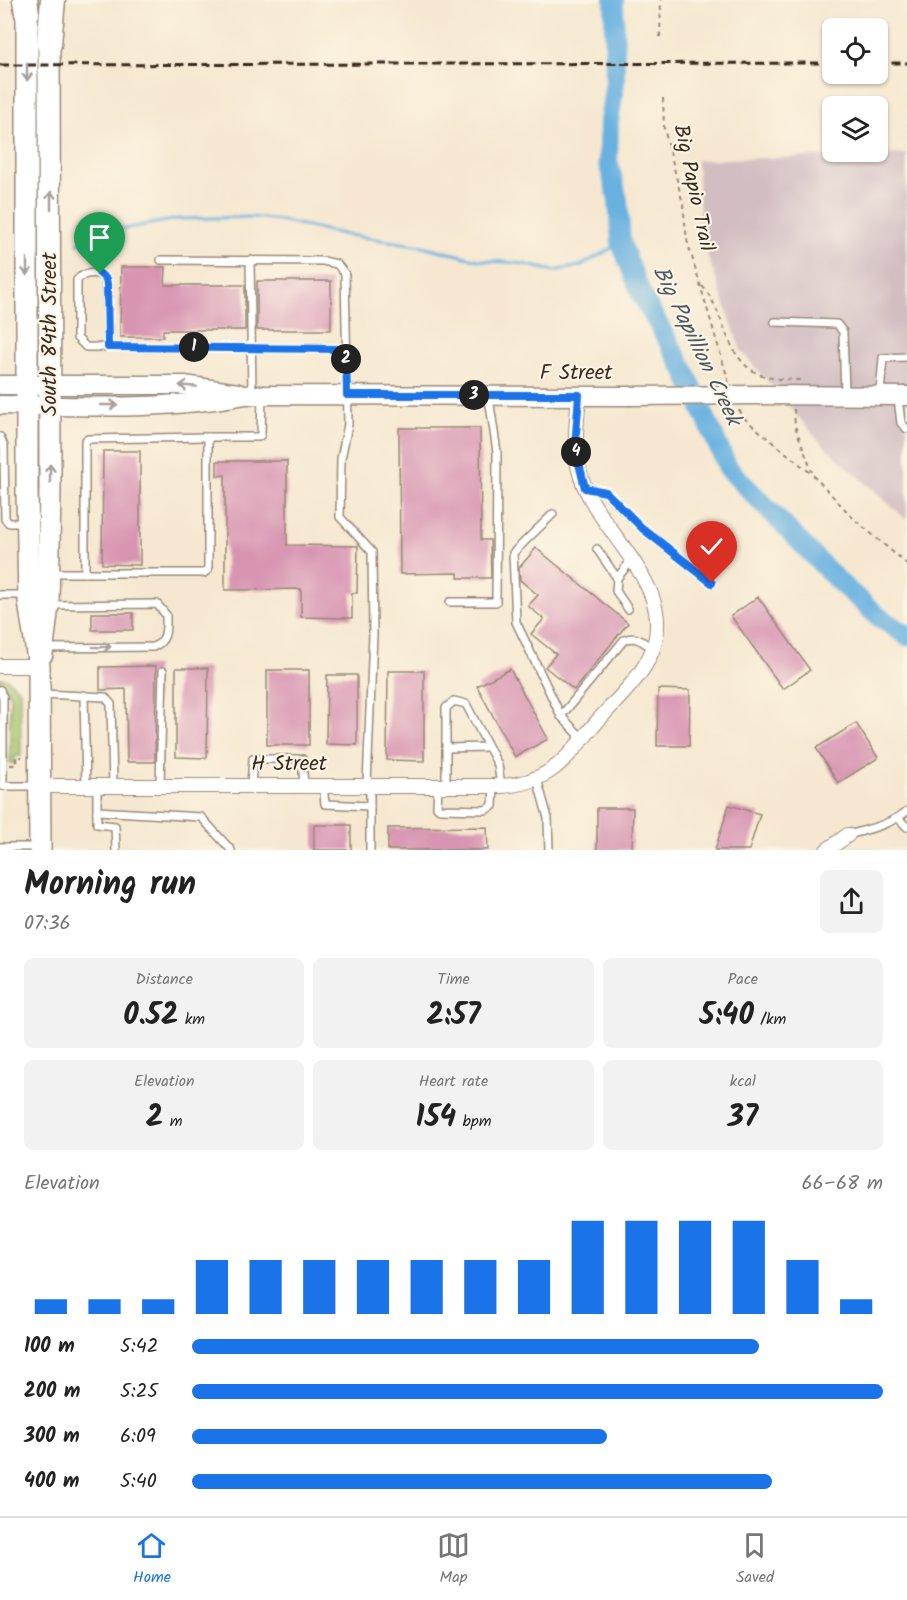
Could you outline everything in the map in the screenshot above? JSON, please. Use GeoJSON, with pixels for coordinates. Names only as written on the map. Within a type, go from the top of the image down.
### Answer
{"type":"FeatureCollection","features":[{"type":"Feature","properties":{"kind":"highway"},"geometry":{"type":"LineString","coordinates":[[49,44],[53,0]]}},
{"type":"Feature","properties":{"kind":"main road","name":"South 84th Street"},"geometry":{"type":"LineString","coordinates":[[40,849],[39,694],[41,657],[32,631],[48,573],[38,523],[50,405],[48,0]]}},
{"type":"Feature","properties":{"kind":"main road","name":"South 84th Street"},"geometry":{"type":"LineString","coordinates":[[26,4],[28,395],[38,523],[39,600]]}},
{"type":"Feature","properties":{"kind":"street","name":"F Street"},"geometry":{"type":"LineString","coordinates":[[0,405],[50,384],[184,385],[253,395],[895,396]]}},
{"type":"Feature","properties":{"kind":"street","name":"F Street"},"geometry":{"type":"LineString","coordinates":[[0,385],[50,405],[171,406],[253,395]]}},
{"type":"Feature","properties":{"kind":"street"},"geometry":{"type":"LineString","coordinates":[[537,779],[561,763],[643,668],[652,649],[657,627],[656,608],[648,586],[585,488],[575,447],[579,395]]}},
{"type":"Feature","properties":{"kind":"street"},"geometry":{"type":"LineString","coordinates":[[0,666],[41,657]]}},
{"type":"Feature","properties":{"kind":"street","name":"H Street"},"geometry":{"type":"LineString","coordinates":[[40,786],[498,786],[520,784],[537,779]]}},
{"type":"Feature","properties":{"kind":"street"},"geometry":{"type":"LineString","coordinates":[[826,850],[848,834]]}},
{"type":"Feature","properties":{"kind":"lane"},"geometry":{"type":"LineString","coordinates":[[161,260],[323,261],[340,266],[345,274],[348,424],[341,459],[340,517],[372,552],[373,634],[368,785],[370,850]]}},
{"type":"Feature","properties":{"kind":"lane"},"geometry":{"type":"LineString","coordinates":[[85,573],[86,441],[88,439],[258,437],[261,435],[253,395],[250,260]]}},
{"type":"Feature","properties":{"kind":"lane"},"geometry":{"type":"LineString","coordinates":[[108,347],[106,279],[100,274],[85,274],[77,280],[77,338],[86,347],[346,349]]}},
{"type":"Feature","properties":{"kind":"lane"},"geometry":{"type":"LineString","coordinates":[[775,322],[837,324],[843,332],[846,396]]}},
{"type":"Feature","properties":{"kind":"lane"},"geometry":{"type":"LineString","coordinates":[[907,357],[883,358],[901,423],[907,429]]}},
{"type":"Feature","properties":{"kind":"lane"},"geometry":{"type":"LineString","coordinates":[[450,602],[496,602],[497,452],[489,395]]}},
{"type":"Feature","properties":{"kind":"lane"},"geometry":{"type":"LineString","coordinates":[[0,437],[4,446],[2,488],[5,519],[9,523],[38,523]]}},
{"type":"Feature","properties":{"kind":"lane"},"geometry":{"type":"LineString","coordinates":[[48,573],[204,573],[208,570],[208,437]]}},
{"type":"Feature","properties":{"kind":"lane"},"geometry":{"type":"LineString","coordinates":[[585,488],[606,492],[642,528],[712,583]]}},
{"type":"Feature","properties":{"kind":"lane"},"geometry":{"type":"LineString","coordinates":[[553,514],[513,553],[516,622],[561,716],[583,739]]}},
{"type":"Feature","properties":{"kind":"lane"},"geometry":{"type":"LineString","coordinates":[[597,549],[617,578]]}},
{"type":"Feature","properties":{"kind":"lane"},"geometry":{"type":"LineString","coordinates":[[628,609],[616,591],[617,578],[631,561]]}},
{"type":"Feature","properties":{"kind":"lane"},"geometry":{"type":"LineString","coordinates":[[0,595],[39,600],[151,603],[164,611],[166,633],[164,640],[153,647],[41,657]]}},
{"type":"Feature","properties":{"kind":"lane"},"geometry":{"type":"LineString","coordinates":[[561,716],[624,640],[630,638],[640,640],[652,649]]}},
{"type":"Feature","properties":{"kind":"lane"},"geometry":{"type":"LineString","coordinates":[[160,785],[163,671]]}},
{"type":"Feature","properties":{"kind":"lane"},"geometry":{"type":"LineString","coordinates":[[0,690],[3,697],[2,786],[40,786]]}},
{"type":"Feature","properties":{"kind":"lane"},"geometry":{"type":"LineString","coordinates":[[39,694],[105,697],[111,704],[113,786]]}},
{"type":"Feature","properties":{"kind":"lane"},"geometry":{"type":"LineString","coordinates":[[84,695],[97,824],[115,825],[116,850]]}},
{"type":"Feature","properties":{"kind":"lane"},"geometry":{"type":"LineString","coordinates":[[454,702],[466,704],[488,747],[498,765],[498,786],[494,806],[485,810],[440,809],[437,807],[446,748],[446,708],[454,702]]}},
{"type":"Feature","properties":{"kind":"lane"},"geometry":{"type":"LineString","coordinates":[[446,748],[488,747]]}},
{"type":"Feature","properties":{"kind":"lane"},"geometry":{"type":"LineString","coordinates":[[251,785],[253,759],[302,759],[304,785]]}},
{"type":"Feature","properties":{"kind":"lane"},"geometry":{"type":"LineString","coordinates":[[537,779],[548,818],[549,850]]}},
{"type":"Feature","properties":{"kind":"lane"},"geometry":{"type":"LineString","coordinates":[[323,785],[324,801],[328,805],[370,806]]}},
{"type":"Feature","properties":{"kind":"lane"},"geometry":{"type":"LineString","coordinates":[[97,811],[201,817],[231,850]]}},
{"type":"Feature","properties":{"kind":"lane"},"geometry":{"type":"LineString","coordinates":[[848,834],[898,818],[907,811]]}},
{"type":"Feature","properties":{"kind":"lane"},"geometry":{"type":"LineString","coordinates":[[898,818],[907,827]]}},
{"type":"Feature","properties":{"kind":"lane"},"geometry":{"type":"LineString","coordinates":[[3,848],[40,849]]}},
{"type":"Feature","properties":{"kind":"path"},"geometry":{"type":"LineString","coordinates":[[660,38],[661,0]]}},
{"type":"Feature","properties":{"kind":"path","name":"Big Papio Trail"},"geometry":{"type":"LineString","coordinates":[[663,98],[664,128],[683,204],[687,240],[700,284],[711,296],[743,362],[757,374],[811,382]]}},
{"type":"Feature","properties":{"kind":"path"},"geometry":{"type":"LineString","coordinates":[[794,405],[795,426],[813,475],[854,519],[907,564]]}},
{"type":"Feature","properties":{"kind":"path"},"geometry":{"type":"LineString","coordinates":[[10,765],[16,765],[16,757],[22,757]]}},
{"type":"Feature","properties":{"kind":"shaded area"},"geometry":{"type":"Polygon","coordinates":[[[907,154],[907,520],[820,442],[741,351],[701,236],[697,160],[822,156],[822,162],[888,162],[888,155],[907,154]]]}},
{"type":"Feature","properties":{"kind":"green space"},"geometry":{"type":"Polygon","coordinates":[[[0,678],[7,679],[20,690],[21,756],[15,756],[15,764],[10,763],[10,696],[7,689],[0,685],[0,678]]]}},
{"type":"Feature","properties":{"kind":"building"},"geometry":{"type":"Polygon","coordinates":[[[121,267],[166,267],[165,285],[245,285],[245,330],[163,330],[163,337],[120,337],[121,267]]]}},
{"type":"Feature","properties":{"kind":"building"},"geometry":{"type":"Polygon","coordinates":[[[257,281],[331,281],[331,330],[257,330],[257,281]]]}},
{"type":"Feature","properties":{"kind":"building"},"geometry":{"type":"Polygon","coordinates":[[[399,428],[480,428],[481,540],[490,540],[491,578],[458,578],[458,573],[400,574],[399,428]]]}},
{"type":"Feature","properties":{"kind":"building"},"geometry":{"type":"Polygon","coordinates":[[[103,451],[140,451],[140,565],[102,564],[103,451]]]}},
{"type":"Feature","properties":{"kind":"building"},"geometry":{"type":"Polygon","coordinates":[[[217,461],[287,461],[287,545],[358,546],[357,593],[352,593],[352,618],[301,617],[301,589],[225,590],[225,475],[217,476],[217,461]]]}},
{"type":"Feature","properties":{"kind":"building"},"geometry":{"type":"Polygon","coordinates":[[[536,548],[628,623],[574,690],[545,667],[556,654],[531,634],[544,619],[528,606],[538,595],[520,580],[519,568],[536,548]]]}},
{"type":"Feature","properties":{"kind":"building"},"geometry":{"type":"Polygon","coordinates":[[[758,597],[810,670],[783,689],[731,616],[758,597]]]}},
{"type":"Feature","properties":{"kind":"building"},"geometry":{"type":"Polygon","coordinates":[[[92,613],[133,613],[133,630],[92,630],[92,613]]]}},
{"type":"Feature","properties":{"kind":"building"},"geometry":{"type":"Polygon","coordinates":[[[156,666],[155,762],[127,762],[126,689],[100,690],[100,667],[156,666]]]}},
{"type":"Feature","properties":{"kind":"building"},"geometry":{"type":"Polygon","coordinates":[[[176,668],[208,668],[207,758],[176,757],[176,668]]]}},
{"type":"Feature","properties":{"kind":"building"},"geometry":{"type":"Polygon","coordinates":[[[510,669],[548,739],[515,757],[477,686],[510,669]]]}},
{"type":"Feature","properties":{"kind":"building"},"geometry":{"type":"Polygon","coordinates":[[[267,670],[309,670],[309,745],[267,745],[267,670]]]}},
{"type":"Feature","properties":{"kind":"building"},"geometry":{"type":"Polygon","coordinates":[[[388,671],[424,671],[424,761],[387,760],[388,671]]]}},
{"type":"Feature","properties":{"kind":"building"},"geometry":{"type":"Polygon","coordinates":[[[327,675],[357,675],[357,745],[326,744],[327,675]]]}},
{"type":"Feature","properties":{"kind":"building"},"geometry":{"type":"Polygon","coordinates":[[[658,689],[690,690],[689,746],[657,746],[658,689]]]}},
{"type":"Feature","properties":{"kind":"building"},"geometry":{"type":"Polygon","coordinates":[[[856,723],[878,758],[838,783],[816,748],[856,723]]]}},
{"type":"Feature","properties":{"kind":"building"},"geometry":{"type":"Polygon","coordinates":[[[729,805],[760,814],[749,850],[715,850],[729,805]]]}},
{"type":"Feature","properties":{"kind":"building"},"geometry":{"type":"Polygon","coordinates":[[[597,808],[633,808],[632,850],[597,850],[597,808]]]}},
{"type":"Feature","properties":{"kind":"building"},"geometry":{"type":"Polygon","coordinates":[[[314,825],[351,825],[351,850],[314,850],[314,825]]]}},
{"type":"Feature","properties":{"kind":"building"},"geometry":{"type":"Polygon","coordinates":[[[487,827],[488,850],[388,850],[388,828],[487,827]]]}},
{"type":"Feature","properties":{"kind":"waterway","name":"Big Papillion Creek"},"geometry":{"type":"LineString","coordinates":[[614,0],[615,82],[609,122],[608,161],[618,200],[621,243],[642,296],[684,369],[728,468],[840,583],[879,617],[907,636]]}},
{"type":"Feature","properties":{"kind":"waterway"},"geometry":{"type":"LineString","coordinates":[[78,243],[111,231],[178,219],[253,217],[422,246],[478,260],[518,263],[554,271],[580,266],[621,243]]}},
{"type":"Feature","properties":{"kind":"railway"},"geometry":{"type":"LineString","coordinates":[[0,65],[822,63]]}},
{"type":"Feature","properties":{"kind":"railway"},"geometry":{"type":"LineString","coordinates":[[888,63],[907,63]]}},
{"type":"Feature","properties":{"kind":"route"},"geometry":{"type":"LineString","coordinates":[[100,274],[106,279],[107,284],[108,347],[346,349],[347,395],[579,395],[575,447],[585,488],[606,492],[642,528],[712,583]]}}]}
